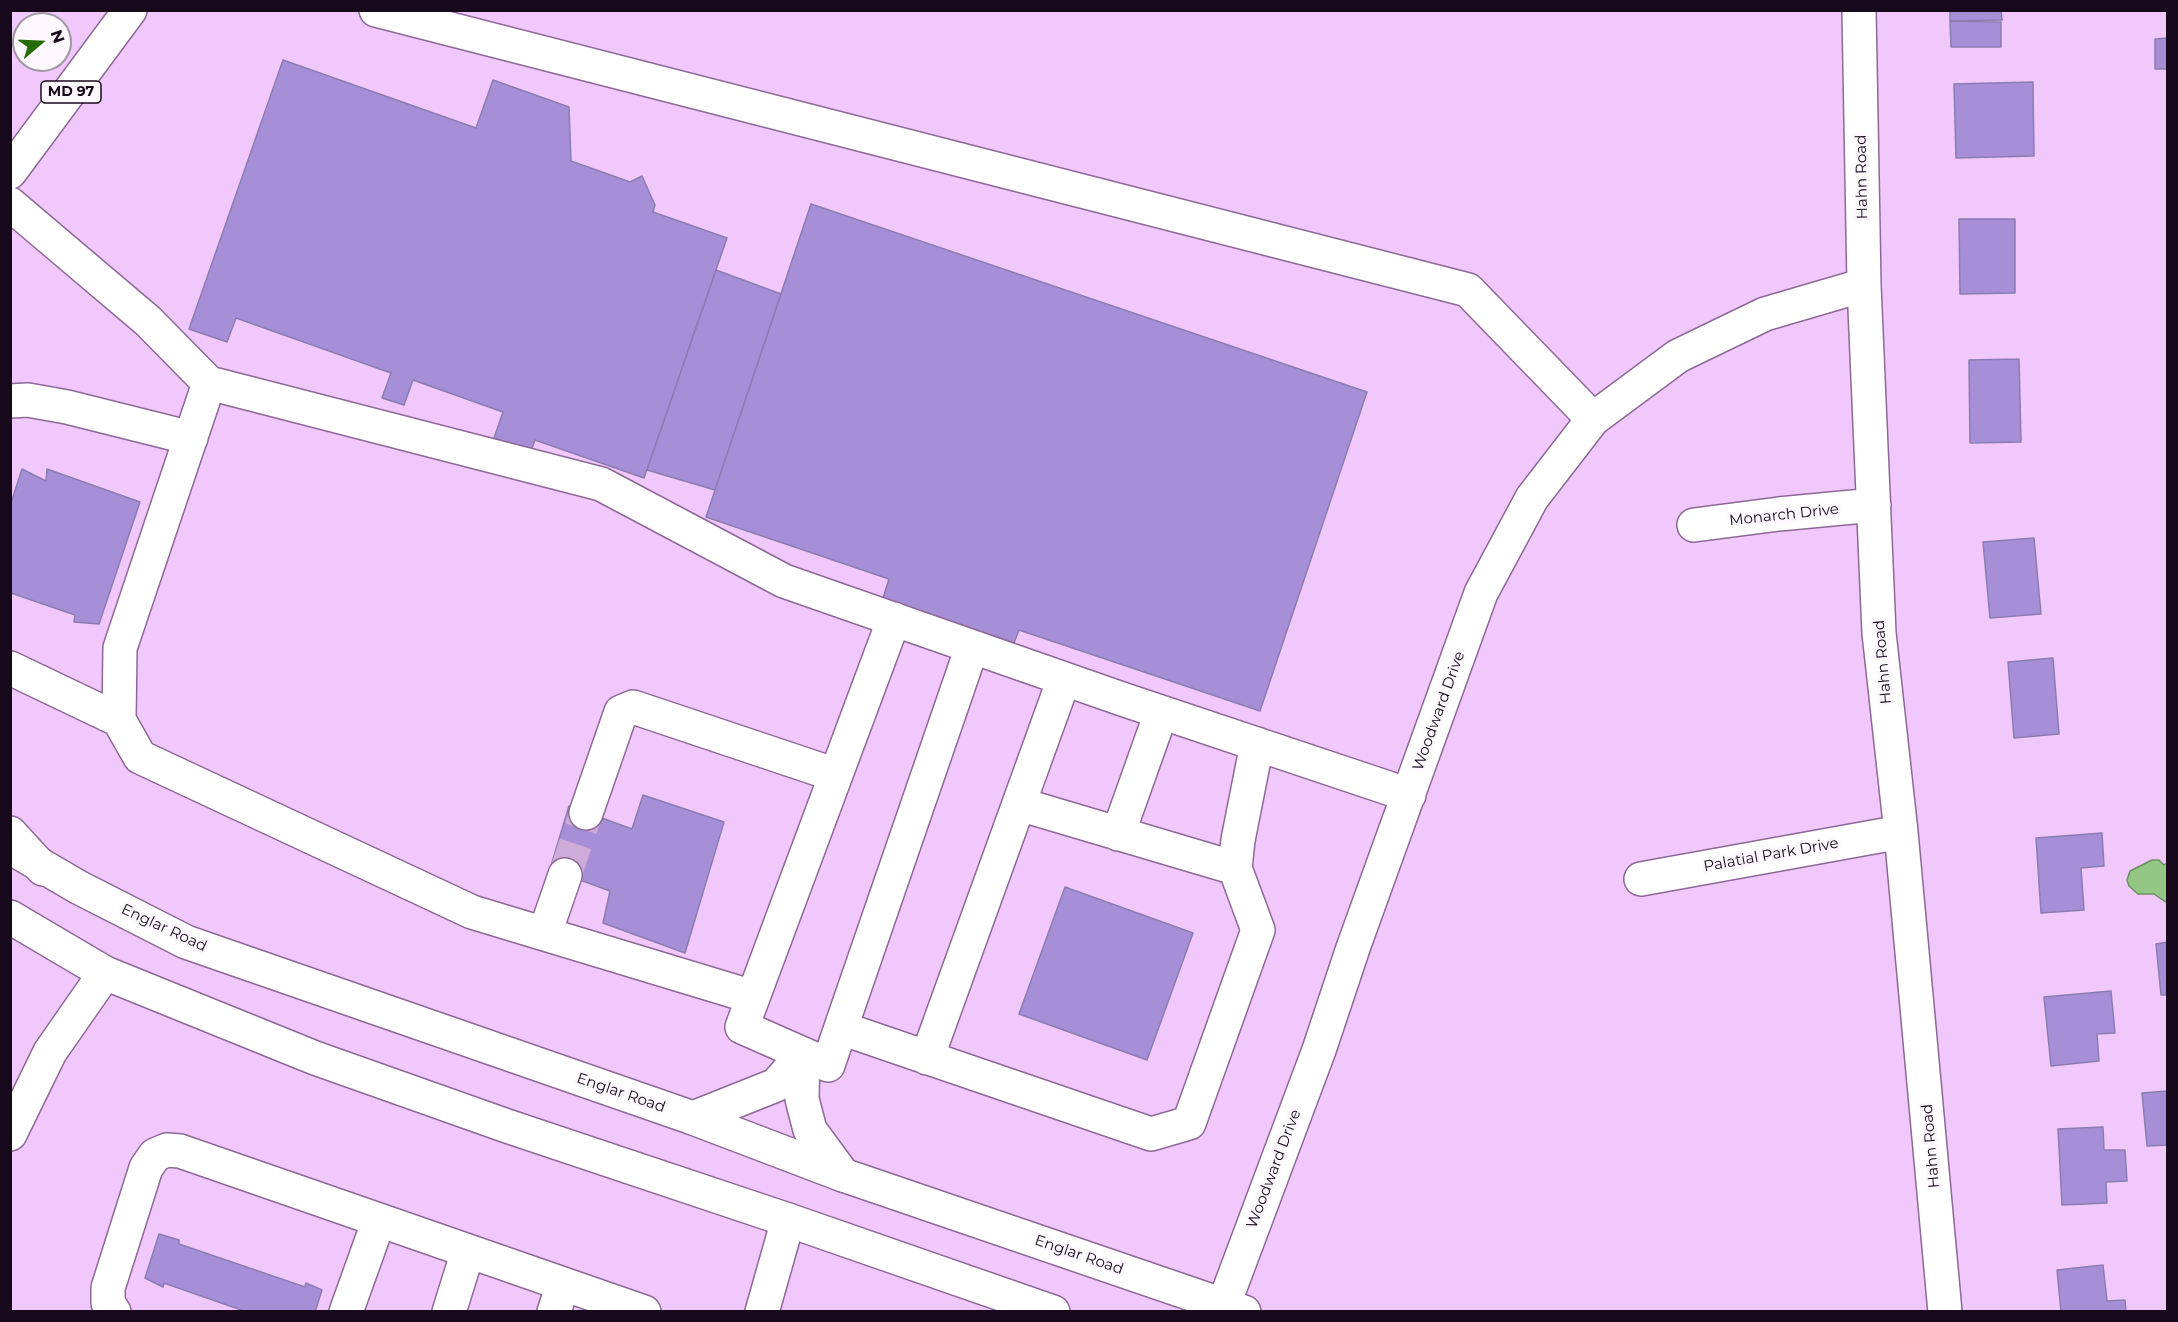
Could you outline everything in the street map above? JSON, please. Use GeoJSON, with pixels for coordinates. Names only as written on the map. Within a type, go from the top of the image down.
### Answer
{"type":"FeatureCollection","features":[{"type":"Feature","properties":{"kind":"main road","name":"MD 97"},"geometry":{"type":"LineString","coordinates":[[10,172],[130,10]]}},
{"type":"Feature","properties":{"kind":"main road"},"geometry":{"type":"LineString","coordinates":[[376,10],[1468,290],[1593,419]]}},
{"type":"Feature","properties":{"kind":"main road","name":"Hahn Road"},"geometry":{"type":"LineString","coordinates":[[1859,10],[1864,285],[1879,633],[1901,832],[1945,1311]]}},
{"type":"Feature","properties":{"kind":"main road"},"geometry":{"type":"LineString","coordinates":[[10,204],[148,321],[209,383],[601,484],[784,581],[1064,679],[1409,795]]}},
{"type":"Feature","properties":{"kind":"main road","name":"Woodward Drive"},"geometry":{"type":"LineString","coordinates":[[1229,1309],[1353,948],[1481,593],[1532,498],[1593,419],[1678,356],[1765,314],[1864,285]]}},
{"type":"Feature","properties":{"kind":"main road"},"geometry":{"type":"LineString","coordinates":[[209,383],[120,648],[119,720],[140,757],[472,912],[753,997]]}},
{"type":"Feature","properties":{"kind":"main road"},"geometry":{"type":"LineString","coordinates":[[10,401],[28,400],[67,407],[191,438]]}},
{"type":"Feature","properties":{"kind":"main road","name":"Monarch Drive"},"geometry":{"type":"LineString","coordinates":[[1694,525],[1874,505]]}},
{"type":"Feature","properties":{"kind":"main road"},"geometry":{"type":"LineString","coordinates":[[894,619],[742,1027],[828,1065],[972,647]]}},
{"type":"Feature","properties":{"kind":"main road"},"geometry":{"type":"LineString","coordinates":[[10,668],[119,720]]}},
{"type":"Feature","properties":{"kind":"main road"},"geometry":{"type":"LineString","coordinates":[[927,1058],[1064,679]]}},
{"type":"Feature","properties":{"kind":"main road"},"geometry":{"type":"LineString","coordinates":[[586,813],[621,712],[633,707],[836,775]]}},
{"type":"Feature","properties":{"kind":"main road"},"geometry":{"type":"LineString","coordinates":[[1118,834],[1161,712]]}},
{"type":"Feature","properties":{"kind":"main road"},"geometry":{"type":"LineString","coordinates":[[841,1028],[1151,1134],[1189,1123],[1258,930],[1235,868],[1238,840],[1257,744]]}},
{"type":"Feature","properties":{"kind":"main road"},"geometry":{"type":"LineString","coordinates":[[1019,804],[1235,868]]}},
{"type":"Feature","properties":{"kind":"main road","name":"Palatial Park Drive"},"geometry":{"type":"LineString","coordinates":[[1641,879],[1901,832]]}},
{"type":"Feature","properties":{"kind":"main road"},"geometry":{"type":"LineString","coordinates":[[10,833],[43,869]]}},
{"type":"Feature","properties":{"kind":"main road","name":"Englar Road"},"geometry":{"type":"LineString","coordinates":[[10,847],[43,869],[186,942],[693,1118],[843,1175],[1229,1309]]}},
{"type":"Feature","properties":{"kind":"main road"},"geometry":{"type":"LineString","coordinates":[[545,933],[565,875]]}},
{"type":"Feature","properties":{"kind":"main road"},"geometry":{"type":"LineString","coordinates":[[10,917],[105,973],[315,1058],[507,1126],[1053,1311]]}},
{"type":"Feature","properties":{"kind":"main road"},"geometry":{"type":"LineString","coordinates":[[10,1134],[50,1052],[105,973]]}},
{"type":"Feature","properties":{"kind":"main road"},"geometry":{"type":"LineString","coordinates":[[693,1118],[776,1085],[803,1054]]}},
{"type":"Feature","properties":{"kind":"main road"},"geometry":{"type":"LineString","coordinates":[[803,1054],[802,1099],[810,1130],[843,1175]]}},
{"type":"Feature","properties":{"kind":"main road"},"geometry":{"type":"LineString","coordinates":[[114,1311],[108,1303],[108,1288],[146,1168],[155,1155],[167,1150],[180,1151],[468,1251],[558,1298],[644,1311]]}},
{"type":"Feature","properties":{"kind":"main road"},"geometry":{"type":"LineString","coordinates":[[762,1311],[788,1220]]}},
{"type":"Feature","properties":{"kind":"main road"},"geometry":{"type":"LineString","coordinates":[[346,1311],[379,1221]]}},
{"type":"Feature","properties":{"kind":"main road"},"geometry":{"type":"LineString","coordinates":[[448,1311],[468,1251]]}},
{"type":"Feature","properties":{"kind":"shaded area"},"geometry":{"type":"Polygon","coordinates":[[[2152,860],[2159,860],[2164,865],[2167,863],[2167,903],[2154,894],[2138,894],[2129,886],[2127,880],[2130,871],[2152,860]]]}},
{"type":"Feature","properties":{"kind":"building"},"geometry":{"type":"Polygon","coordinates":[[[1950,10],[2001,10],[2002,20],[1950,21],[1950,10]]]}},
{"type":"Feature","properties":{"kind":"building"},"geometry":{"type":"Polygon","coordinates":[[[1950,21],[2001,22],[2001,47],[1951,47],[1950,21]]]}},
{"type":"Feature","properties":{"kind":"building"},"geometry":{"type":"Polygon","coordinates":[[[2168,38],[2168,69],[2155,69],[2155,39],[2168,38]]]}},
{"type":"Feature","properties":{"kind":"building"},"geometry":{"type":"Polygon","coordinates":[[[283,60],[476,128],[493,80],[569,107],[571,161],[630,182],[642,176],[655,205],[653,212],[727,238],[644,478],[535,440],[531,451],[494,438],[503,412],[413,380],[404,405],[382,398],[391,373],[236,318],[227,342],[189,329],[283,60]]]}},
{"type":"Feature","properties":{"kind":"building"},"geometry":{"type":"Polygon","coordinates":[[[2033,82],[2034,156],[1956,158],[1954,84],[2033,82]]]}},
{"type":"Feature","properties":{"kind":"building"},"geometry":{"type":"Polygon","coordinates":[[[811,204],[1367,392],[1260,711],[1019,630],[1014,643],[883,598],[889,579],[706,517],[811,204]]]}},
{"type":"Feature","properties":{"kind":"building"},"geometry":{"type":"Polygon","coordinates":[[[1959,219],[2015,219],[2015,293],[1960,294],[1959,219]]]}},
{"type":"Feature","properties":{"kind":"building"},"geometry":{"type":"Polygon","coordinates":[[[716,270],[781,294],[715,490],[647,470],[716,270]]]}},
{"type":"Feature","properties":{"kind":"building"},"geometry":{"type":"Polygon","coordinates":[[[2019,359],[2021,442],[1970,443],[1969,360],[2019,359]]]}},
{"type":"Feature","properties":{"kind":"building"},"geometry":{"type":"Polygon","coordinates":[[[22,469],[46,481],[47,469],[140,502],[99,624],[74,622],[75,615],[11,593],[10,506],[22,469]]]}},
{"type":"Feature","properties":{"kind":"building"},"geometry":{"type":"Polygon","coordinates":[[[2034,538],[2041,614],[1990,618],[1983,542],[2034,538]]]}},
{"type":"Feature","properties":{"kind":"building"},"geometry":{"type":"Polygon","coordinates":[[[2053,658],[2059,734],[2014,738],[2008,662],[2053,658]]]}},
{"type":"Feature","properties":{"kind":"building"},"geometry":{"type":"Polygon","coordinates":[[[643,795],[724,822],[685,953],[603,923],[610,891],[550,869],[569,806],[632,829],[643,795]]]}},
{"type":"Feature","properties":{"kind":"building"},"geometry":{"type":"Polygon","coordinates":[[[2102,833],[2104,866],[2081,868],[2084,910],[2041,913],[2036,838],[2102,833]]]}},
{"type":"Feature","properties":{"kind":"building"},"geometry":{"type":"Polygon","coordinates":[[[1065,887],[1193,933],[1147,1060],[1019,1014],[1065,887]]]}},
{"type":"Feature","properties":{"kind":"building"},"geometry":{"type":"Polygon","coordinates":[[[2168,942],[2168,995],[2161,995],[2156,944],[2168,942]]]}},
{"type":"Feature","properties":{"kind":"building"},"geometry":{"type":"Polygon","coordinates":[[[2111,991],[2115,1033],[2097,1034],[2099,1061],[2051,1066],[2044,997],[2111,991]]]}},
{"type":"Feature","properties":{"kind":"building"},"geometry":{"type":"Polygon","coordinates":[[[2168,1091],[2168,1145],[2147,1146],[2142,1093],[2168,1091]]]}},
{"type":"Feature","properties":{"kind":"building"},"geometry":{"type":"Polygon","coordinates":[[[2103,1127],[2104,1150],[2125,1150],[2127,1181],[2106,1182],[2107,1203],[2062,1205],[2058,1129],[2103,1127]]]}},
{"type":"Feature","properties":{"kind":"building"},"geometry":{"type":"Polygon","coordinates":[[[159,1234],[179,1240],[179,1244],[305,1287],[306,1283],[322,1290],[315,1312],[247,1312],[164,1283],[163,1287],[145,1278],[159,1234]]]}},
{"type":"Feature","properties":{"kind":"building"},"geometry":{"type":"Polygon","coordinates":[[[2103,1265],[2107,1301],[2125,1300],[2126,1312],[2061,1311],[2057,1270],[2103,1265]]]}},
{"type":"Feature","properties":{"kind":"tunnel"},"geometry":{"type":"LineString","coordinates":[[565,875],[586,813]]}}]}
